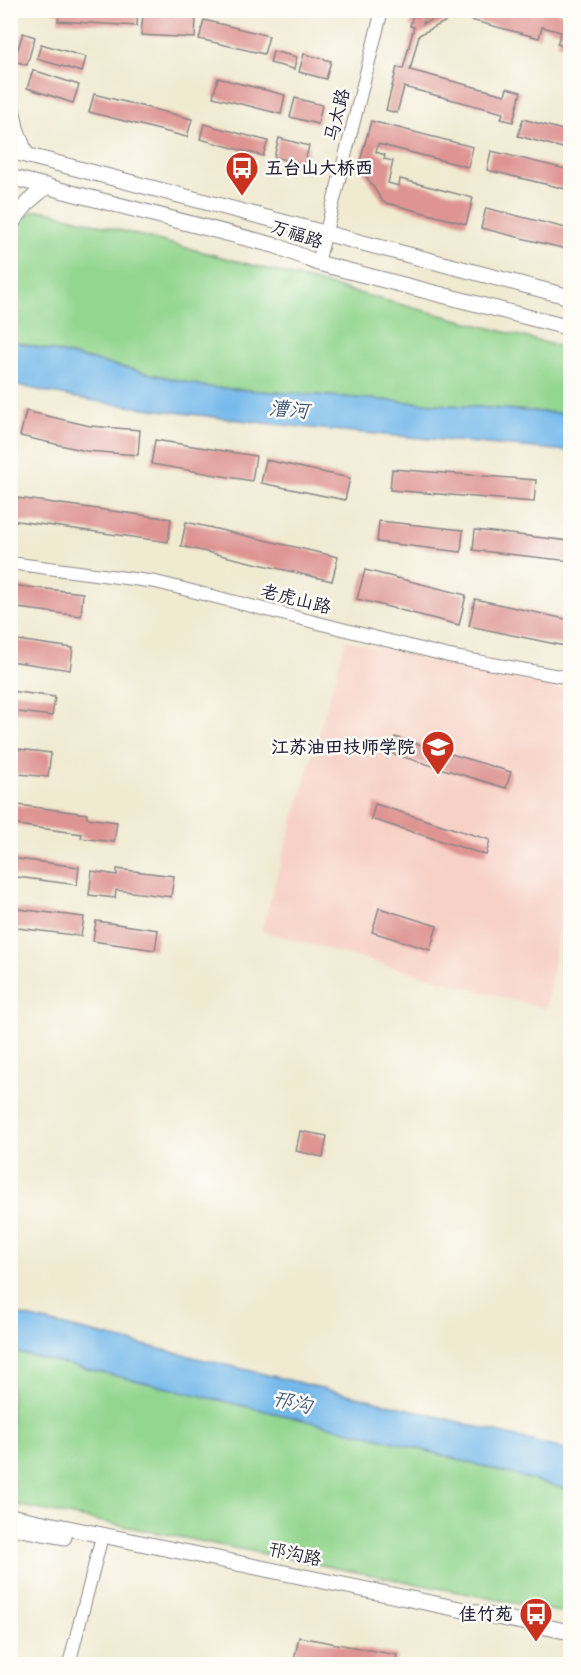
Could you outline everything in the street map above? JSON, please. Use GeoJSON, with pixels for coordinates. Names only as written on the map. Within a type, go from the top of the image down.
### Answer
{"type":"FeatureCollection","features":[{"type":"Feature","properties":{"kind":"main road"},"geometry":{"type":"LineString","coordinates":[[10,98],[16,128],[26,155]]}},
{"type":"Feature","properties":{"kind":"main road","name":"万福路"},"geometry":{"type":"LineString","coordinates":[[10,151],[570,297]]}},
{"type":"Feature","properties":{"kind":"main road","name":"万福路"},"geometry":{"type":"LineString","coordinates":[[10,177],[278,246],[318,263],[570,328]]}},
{"type":"Feature","properties":{"kind":"main road"},"geometry":{"type":"LineString","coordinates":[[10,225],[29,201],[47,186]]}},
{"type":"Feature","properties":{"kind":"main road","name":"邗沟路"},"geometry":{"type":"LineString","coordinates":[[10,1516],[570,1632]]}},
{"type":"Feature","properties":{"kind":"main road","name":"邗沟路"},"geometry":{"type":"LineString","coordinates":[[10,1527],[570,1642]]}},
{"type":"Feature","properties":{"kind":"street","name":"马太路"},"geometry":{"type":"LineString","coordinates":[[318,263],[382,10]]}},
{"type":"Feature","properties":{"kind":"street","name":"老虎山路"},"geometry":{"type":"LineString","coordinates":[[10,563],[156,582],[449,657],[570,678]]}},
{"type":"Feature","properties":{"kind":"street"},"geometry":{"type":"LineString","coordinates":[[69,1665],[100,1544]]}},
{"type":"Feature","properties":{"kind":"shaded area","name":"江苏油田技师学院"},"geometry":{"type":"Polygon","coordinates":[[[346,640],[570,691],[570,862],[546,1009],[261,931],[346,640]]]}},
{"type":"Feature","properties":{"kind":"green space"},"geometry":{"type":"Polygon","coordinates":[[[34,211],[47,211],[570,349],[570,414],[207,387],[11,341],[10,246],[21,220],[34,211]]]}},
{"type":"Feature","properties":{"kind":"green space"},"geometry":{"type":"Polygon","coordinates":[[[11,1351],[372,1436],[570,1490],[570,1614],[11,1504],[11,1351]]]}},
{"type":"Feature","properties":{"kind":"water","name":"漕河"},"geometry":{"type":"Polygon","coordinates":[[[10,341],[207,387],[570,414],[570,451],[245,421],[57,394],[11,383],[10,341]]]}},
{"type":"Feature","properties":{"kind":"water","name":"邗沟"},"geometry":{"type":"Polygon","coordinates":[[[11,1313],[409,1409],[570,1451],[570,1490],[372,1436],[11,1351],[11,1313]]]}},
{"type":"Feature","properties":{"kind":"building"},"geometry":{"type":"Polygon","coordinates":[[[51,10],[138,10],[137,26],[58,21],[59,13],[51,12],[51,10]]]}},
{"type":"Feature","properties":{"kind":"building"},"geometry":{"type":"Polygon","coordinates":[[[450,10],[552,10],[565,14],[566,10],[570,10],[568,31],[570,32],[570,48],[557,44],[561,32],[542,27],[539,38],[456,16],[419,35],[410,70],[505,95],[507,88],[521,92],[513,122],[501,119],[503,113],[404,87],[397,113],[386,110],[397,67],[403,69],[414,27],[410,26],[413,15],[425,18],[423,24],[450,10]]]}},
{"type":"Feature","properties":{"kind":"building"},"geometry":{"type":"Polygon","coordinates":[[[143,14],[196,17],[195,38],[141,35],[143,14]]]}},
{"type":"Feature","properties":{"kind":"building"},"geometry":{"type":"Polygon","coordinates":[[[204,20],[269,36],[264,54],[199,39],[204,20]]]}},
{"type":"Feature","properties":{"kind":"building"},"geometry":{"type":"Polygon","coordinates":[[[23,33],[35,37],[27,65],[14,61],[23,33]]]}},
{"type":"Feature","properties":{"kind":"building"},"geometry":{"type":"Polygon","coordinates":[[[41,44],[86,57],[82,72],[37,59],[41,44]]]}},
{"type":"Feature","properties":{"kind":"building"},"geometry":{"type":"Polygon","coordinates":[[[273,51],[297,57],[294,69],[270,63],[273,51]]]}},
{"type":"Feature","properties":{"kind":"building"},"geometry":{"type":"Polygon","coordinates":[[[304,54],[331,61],[326,79],[299,72],[304,54]]]}},
{"type":"Feature","properties":{"kind":"building"},"geometry":{"type":"Polygon","coordinates":[[[33,70],[79,85],[73,103],[27,88],[33,70]]]}},
{"type":"Feature","properties":{"kind":"building"},"geometry":{"type":"Polygon","coordinates":[[[218,78],[285,95],[281,114],[213,97],[218,78]]]}},
{"type":"Feature","properties":{"kind":"building"},"geometry":{"type":"Polygon","coordinates":[[[94,94],[192,119],[187,137],[89,112],[94,94]]]}},
{"type":"Feature","properties":{"kind":"building"},"geometry":{"type":"Polygon","coordinates":[[[295,98],[322,105],[318,124],[290,117],[295,98]]]}},
{"type":"Feature","properties":{"kind":"building"},"geometry":{"type":"Polygon","coordinates":[[[523,119],[570,132],[570,150],[518,136],[523,119]]]}},
{"type":"Feature","properties":{"kind":"building"},"geometry":{"type":"Polygon","coordinates":[[[371,121],[473,147],[468,167],[378,144],[376,152],[385,155],[384,159],[393,161],[388,183],[399,186],[400,179],[473,198],[466,224],[383,202],[359,165],[371,121]]]}},
{"type":"Feature","properties":{"kind":"building"},"geometry":{"type":"Polygon","coordinates":[[[204,124],[268,141],[263,156],[200,139],[204,124]]]}},
{"type":"Feature","properties":{"kind":"building"},"geometry":{"type":"Polygon","coordinates":[[[279,138],[309,146],[304,165],[274,157],[279,138]]]}},
{"type":"Feature","properties":{"kind":"building"},"geometry":{"type":"Polygon","coordinates":[[[491,151],[570,170],[570,190],[487,170],[491,151]]]}},
{"type":"Feature","properties":{"kind":"building"},"geometry":{"type":"Polygon","coordinates":[[[486,208],[570,229],[570,250],[481,228],[486,208]]]}},
{"type":"Feature","properties":{"kind":"building"},"geometry":{"type":"Polygon","coordinates":[[[26,411],[90,426],[140,430],[138,455],[86,451],[20,436],[26,411]]]}},
{"type":"Feature","properties":{"kind":"building"},"geometry":{"type":"Polygon","coordinates":[[[155,440],[256,456],[252,481],[151,464],[155,440]]]}},
{"type":"Feature","properties":{"kind":"building"},"geometry":{"type":"Polygon","coordinates":[[[266,460],[350,478],[345,500],[261,483],[266,460]]]}},
{"type":"Feature","properties":{"kind":"building"},"geometry":{"type":"Polygon","coordinates":[[[392,469],[536,480],[534,502],[390,490],[392,469]]]}},
{"type":"Feature","properties":{"kind":"building"},"geometry":{"type":"Polygon","coordinates":[[[10,497],[171,519],[168,542],[10,520],[10,497]]]}},
{"type":"Feature","properties":{"kind":"building"},"geometry":{"type":"Polygon","coordinates":[[[379,521],[463,530],[461,552],[377,542],[379,521]]]}},
{"type":"Feature","properties":{"kind":"building"},"geometry":{"type":"Polygon","coordinates":[[[186,522],[338,557],[332,581],[181,546],[186,522]]]}},
{"type":"Feature","properties":{"kind":"building"},"geometry":{"type":"Polygon","coordinates":[[[475,530],[570,541],[570,561],[473,550],[475,530]]]}},
{"type":"Feature","properties":{"kind":"building"},"geometry":{"type":"Polygon","coordinates":[[[365,570],[466,595],[459,625],[357,599],[365,570]]]}},
{"type":"Feature","properties":{"kind":"building"},"geometry":{"type":"Polygon","coordinates":[[[10,585],[83,593],[81,616],[10,607],[10,585]]]}},
{"type":"Feature","properties":{"kind":"building"},"geometry":{"type":"Polygon","coordinates":[[[475,599],[570,620],[570,647],[469,626],[475,599]]]}},
{"type":"Feature","properties":{"kind":"building"},"geometry":{"type":"Polygon","coordinates":[[[10,639],[73,648],[70,670],[10,661],[10,639]]]}},
{"type":"Feature","properties":{"kind":"building"},"geometry":{"type":"Polygon","coordinates":[[[10,691],[55,697],[52,716],[10,711],[10,691]]]}},
{"type":"Feature","properties":{"kind":"building"},"geometry":{"type":"Polygon","coordinates":[[[395,737],[511,772],[506,788],[390,753],[395,737]]]}},
{"type":"Feature","properties":{"kind":"building"},"geometry":{"type":"Polygon","coordinates":[[[10,748],[51,753],[48,777],[10,773],[10,748]]]}},
{"type":"Feature","properties":{"kind":"building"},"geometry":{"type":"Polygon","coordinates":[[[10,804],[87,814],[87,818],[117,822],[114,842],[81,838],[82,834],[10,824],[10,804]]]}},
{"type":"Feature","properties":{"kind":"building"},"geometry":{"type":"Polygon","coordinates":[[[375,804],[490,840],[486,855],[371,819],[375,804]]]}},
{"type":"Feature","properties":{"kind":"building"},"geometry":{"type":"Polygon","coordinates":[[[10,858],[79,867],[77,885],[10,876],[10,858]]]}},
{"type":"Feature","properties":{"kind":"building"},"geometry":{"type":"Polygon","coordinates":[[[117,869],[174,876],[171,897],[116,890],[115,898],[89,895],[92,871],[117,875],[117,869]]]}},
{"type":"Feature","properties":{"kind":"building"},"geometry":{"type":"Polygon","coordinates":[[[10,908],[84,917],[81,936],[10,927],[10,908]]]}},
{"type":"Feature","properties":{"kind":"building"},"geometry":{"type":"Polygon","coordinates":[[[379,908],[437,926],[430,950],[372,932],[379,908]]]}},
{"type":"Feature","properties":{"kind":"building"},"geometry":{"type":"Polygon","coordinates":[[[96,921],[158,930],[155,950],[93,941],[96,921]]]}},
{"type":"Feature","properties":{"kind":"building"},"geometry":{"type":"Polygon","coordinates":[[[300,1131],[327,1136],[323,1157],[296,1151],[300,1131]]]}},
{"type":"Feature","properties":{"kind":"building"},"geometry":{"type":"Polygon","coordinates":[[[299,1637],[397,1655],[395,1664],[319,1664],[294,1660],[299,1637]]]}},
{"type":"Feature","properties":{"kind":"place","name":"五台山大桥西"},"geometry":{"type":"Point","coordinates":[242,197]}},
{"type":"Feature","properties":{"kind":"place","name":"江苏油田技师学院"},"geometry":{"type":"Point","coordinates":[438,776]}},
{"type":"Feature","properties":{"kind":"place","name":"佳竹苑"},"geometry":{"type":"Point","coordinates":[536,1643]}}]}
